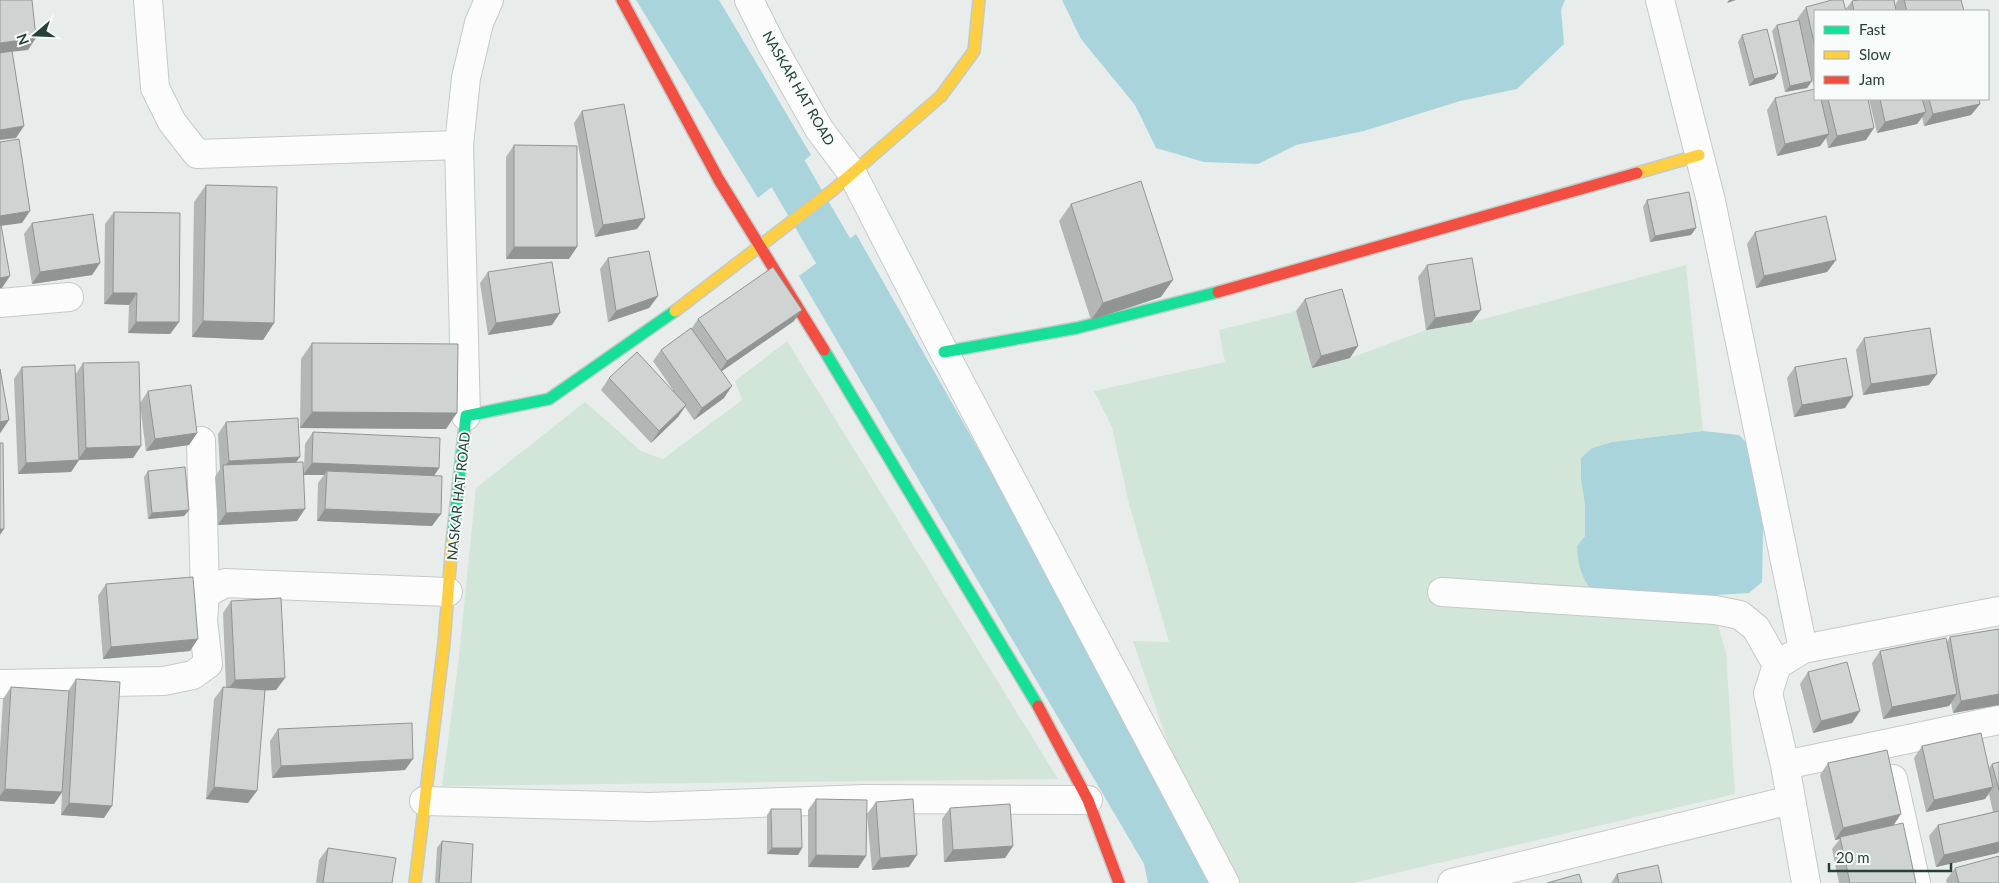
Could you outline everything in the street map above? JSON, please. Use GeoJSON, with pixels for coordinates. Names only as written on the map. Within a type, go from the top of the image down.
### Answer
{"type":"FeatureCollection","features":[{"type":"Feature","properties":{"kind":"street"},"geometry":{"type":"LineString","coordinates":[[148,0],[155,88],[172,122],[197,154],[459,145]]}},
{"type":"Feature","properties":{"kind":"street"},"geometry":{"type":"LineString","coordinates":[[466,416],[459,145],[466,78],[479,23],[489,0]]}},
{"type":"Feature","properties":{"kind":"street"},"geometry":{"type":"LineString","coordinates":[[622,0],[719,180],[1030,689],[1088,800],[1119,883]]}},
{"type":"Feature","properties":{"kind":"street","name":"NASKAR HAT ROAD"},"geometry":{"type":"LineString","coordinates":[[749,0],[771,44],[819,129],[842,182],[944,352],[1225,883]]}},
{"type":"Feature","properties":{"kind":"street"},"geometry":{"type":"LineString","coordinates":[[842,182],[941,96],[974,51],[979,0]]}},
{"type":"Feature","properties":{"kind":"street"},"geometry":{"type":"LineString","coordinates":[[1660,0],[1711,201],[1803,649]]}},
{"type":"Feature","properties":{"kind":"street"},"geometry":{"type":"LineString","coordinates":[[944,352],[1077,328],[1201,296],[1699,155]]}},
{"type":"Feature","properties":{"kind":"street","name":"NASKAR HAT ROAD"},"geometry":{"type":"LineString","coordinates":[[415,883],[444,643],[453,522],[466,416],[549,399],[659,323],[842,182]]}},
{"type":"Feature","properties":{"kind":"street"},"geometry":{"type":"LineString","coordinates":[[0,303],[69,297]]}},
{"type":"Feature","properties":{"kind":"street"},"geometry":{"type":"LineString","coordinates":[[0,684],[164,681],[193,675],[208,664],[203,620],[205,594],[201,441]]}},
{"type":"Feature","properties":{"kind":"street"},"geometry":{"type":"LineString","coordinates":[[205,594],[225,583],[448,592]]}},
{"type":"Feature","properties":{"kind":"street"},"geometry":{"type":"LineString","coordinates":[[1442,592],[1715,610],[1740,614],[1756,628],[1777,665]]}},
{"type":"Feature","properties":{"kind":"street"},"geometry":{"type":"LineString","coordinates":[[1806,883],[1785,765],[1768,693],[1777,665],[1803,649],[1999,611]]}},
{"type":"Feature","properties":{"kind":"street"},"geometry":{"type":"LineString","coordinates":[[1785,765],[1999,720]]}},
{"type":"Feature","properties":{"kind":"street"},"geometry":{"type":"LineString","coordinates":[[1885,744],[1916,883]]}},
{"type":"Feature","properties":{"kind":"street"},"geometry":{"type":"LineString","coordinates":[[424,801],[650,807],[865,799],[1088,800]]}},
{"type":"Feature","properties":{"kind":"street"},"geometry":{"type":"LineString","coordinates":[[1470,881],[1791,800]]}},
{"type":"Feature","properties":{"kind":"green space"},"geometry":{"type":"Polygon","coordinates":[[[1686,265],[1703,431],[1612,442],[1592,448],[1582,458],[1581,479],[1585,505],[1585,536],[1577,546],[1668,598],[1710,595],[1726,653],[1735,794],[1353,883],[1216,883],[1133,641],[1169,642],[1129,504],[1112,427],[1094,391],[1225,362],[1219,330],[1296,311],[1313,368],[1350,358],[1426,330],[1472,322],[1686,265]]]}},
{"type":"Feature","properties":{"kind":"green space"},"geometry":{"type":"Polygon","coordinates":[[[787,341],[1058,779],[442,786],[458,665],[476,488],[585,402],[641,451],[663,459],[742,400],[735,381],[787,341]]]}},
{"type":"Feature","properties":{"kind":"water"},"geometry":{"type":"Polygon","coordinates":[[[636,0],[719,0],[811,155],[758,198],[636,0]]]}},
{"type":"Feature","properties":{"kind":"water"},"geometry":{"type":"Polygon","coordinates":[[[1062,0],[1565,0],[1561,10],[1564,44],[1517,89],[1460,101],[1364,131],[1296,145],[1258,164],[1204,162],[1156,148],[1135,105],[1081,39],[1062,0]]]}},
{"type":"Feature","properties":{"kind":"water"},"geometry":{"type":"Polygon","coordinates":[[[856,234],[1159,767],[1209,883],[1148,883],[1144,864],[799,276],[856,234]]]}},
{"type":"Feature","properties":{"kind":"water"},"geometry":{"type":"Polygon","coordinates":[[[1703,431],[1739,435],[1753,449],[1764,488],[1762,582],[1749,593],[1668,598],[1594,594],[1581,572],[1577,546],[1585,536],[1585,505],[1581,479],[1581,458],[1592,448],[1612,442],[1703,431]]]}},
{"type":"Feature","properties":{"kind":"building"},"geometry":{"type":"Polygon","coordinates":[[[0,0],[32,0],[36,38],[0,43],[0,0]]]}},
{"type":"Feature","properties":{"kind":"building"},"geometry":{"type":"Polygon","coordinates":[[[1832,0],[1843,0],[1846,10],[1814,10],[1814,43],[1806,7],[1832,0]]]}},
{"type":"Feature","properties":{"kind":"building"},"geometry":{"type":"Polygon","coordinates":[[[1894,0],[1896,10],[1854,10],[1852,1],[1894,0]]]}},
{"type":"Feature","properties":{"kind":"building"},"geometry":{"type":"Polygon","coordinates":[[[1904,0],[1961,0],[1964,10],[1907,10],[1904,0]]]}},
{"type":"Feature","properties":{"kind":"building"},"geometry":{"type":"Polygon","coordinates":[[[1799,20],[1812,81],[1790,86],[1777,25],[1799,20]]]}},
{"type":"Feature","properties":{"kind":"building"},"geometry":{"type":"Polygon","coordinates":[[[1767,29],[1778,73],[1754,79],[1742,35],[1767,29]]]}},
{"type":"Feature","properties":{"kind":"building"},"geometry":{"type":"Polygon","coordinates":[[[12,51],[24,126],[0,130],[0,53],[12,51]]]}},
{"type":"Feature","properties":{"kind":"building"},"geometry":{"type":"Polygon","coordinates":[[[1814,89],[1814,100],[1821,100],[1829,134],[1785,144],[1775,98],[1814,89]]]}},
{"type":"Feature","properties":{"kind":"building"},"geometry":{"type":"Polygon","coordinates":[[[1828,100],[1868,100],[1874,128],[1837,136],[1828,100]]]}},
{"type":"Feature","properties":{"kind":"building"},"geometry":{"type":"Polygon","coordinates":[[[1880,100],[1922,100],[1926,112],[1885,122],[1880,100]]]}},
{"type":"Feature","properties":{"kind":"building"},"geometry":{"type":"Polygon","coordinates":[[[1929,100],[1979,100],[1980,104],[1933,114],[1929,100]]]}},
{"type":"Feature","properties":{"kind":"building"},"geometry":{"type":"Polygon","coordinates":[[[624,104],[645,218],[603,225],[582,111],[624,104]]]}},
{"type":"Feature","properties":{"kind":"building"},"geometry":{"type":"Polygon","coordinates":[[[19,139],[30,211],[0,216],[0,142],[19,139]]]}},
{"type":"Feature","properties":{"kind":"building"},"geometry":{"type":"Polygon","coordinates":[[[514,145],[577,146],[577,247],[514,247],[514,145]]]}},
{"type":"Feature","properties":{"kind":"building"},"geometry":{"type":"Polygon","coordinates":[[[1141,181],[1173,280],[1103,303],[1071,204],[1141,181]]]}},
{"type":"Feature","properties":{"kind":"building"},"geometry":{"type":"Polygon","coordinates":[[[206,185],[277,187],[274,323],[203,321],[206,185]]]}},
{"type":"Feature","properties":{"kind":"building"},"geometry":{"type":"Polygon","coordinates":[[[1689,192],[1696,228],[1655,236],[1647,200],[1689,192]]]}},
{"type":"Feature","properties":{"kind":"building"},"geometry":{"type":"Polygon","coordinates":[[[114,212],[180,213],[179,322],[136,322],[137,293],[113,293],[114,212]]]}},
{"type":"Feature","properties":{"kind":"building"},"geometry":{"type":"Polygon","coordinates":[[[93,214],[100,263],[40,272],[32,223],[93,214]]]}},
{"type":"Feature","properties":{"kind":"building"},"geometry":{"type":"Polygon","coordinates":[[[1826,216],[1836,260],[1764,276],[1755,232],[1826,216]]]}},
{"type":"Feature","properties":{"kind":"building"},"geometry":{"type":"Polygon","coordinates":[[[0,225],[10,276],[0,278],[0,225]]]}},
{"type":"Feature","properties":{"kind":"building"},"geometry":{"type":"Polygon","coordinates":[[[649,251],[658,296],[616,311],[608,258],[649,251]]]}},
{"type":"Feature","properties":{"kind":"building"},"geometry":{"type":"Polygon","coordinates":[[[1472,258],[1481,310],[1435,318],[1427,265],[1472,258]]]}},
{"type":"Feature","properties":{"kind":"building"},"geometry":{"type":"Polygon","coordinates":[[[552,262],[560,313],[496,323],[488,272],[552,262]]]}},
{"type":"Feature","properties":{"kind":"building"},"geometry":{"type":"Polygon","coordinates":[[[773,267],[802,310],[727,361],[698,319],[773,267]]]}},
{"type":"Feature","properties":{"kind":"building"},"geometry":{"type":"Polygon","coordinates":[[[1342,289],[1358,346],[1321,356],[1305,299],[1342,289]]]}},
{"type":"Feature","properties":{"kind":"building"},"geometry":{"type":"Polygon","coordinates":[[[691,328],[732,386],[702,408],[661,350],[691,328]]]}},
{"type":"Feature","properties":{"kind":"building"},"geometry":{"type":"Polygon","coordinates":[[[1930,328],[1937,374],[1871,384],[1864,338],[1930,328]]]}},
{"type":"Feature","properties":{"kind":"building"},"geometry":{"type":"Polygon","coordinates":[[[312,343],[458,344],[457,413],[312,412],[312,343]]]}},
{"type":"Feature","properties":{"kind":"building"},"geometry":{"type":"Polygon","coordinates":[[[637,352],[686,405],[659,431],[609,378],[637,352]]]}},
{"type":"Feature","properties":{"kind":"building"},"geometry":{"type":"Polygon","coordinates":[[[1846,358],[1853,396],[1802,405],[1795,367],[1846,358]]]}},
{"type":"Feature","properties":{"kind":"building"},"geometry":{"type":"Polygon","coordinates":[[[139,362],[141,446],[86,448],[83,363],[139,362]]]}},
{"type":"Feature","properties":{"kind":"building"},"geometry":{"type":"Polygon","coordinates":[[[75,365],[79,460],[26,463],[22,367],[75,365]]]}},
{"type":"Feature","properties":{"kind":"building"},"geometry":{"type":"Polygon","coordinates":[[[0,369],[9,420],[0,422],[0,369]]]}},
{"type":"Feature","properties":{"kind":"building"},"geometry":{"type":"Polygon","coordinates":[[[191,385],[197,433],[155,439],[148,391],[191,385]]]}},
{"type":"Feature","properties":{"kind":"building"},"geometry":{"type":"Polygon","coordinates":[[[298,418],[300,457],[229,461],[226,422],[298,418]]]}},
{"type":"Feature","properties":{"kind":"building"},"geometry":{"type":"Polygon","coordinates":[[[313,432],[440,438],[439,468],[312,463],[313,432]]]}},
{"type":"Feature","properties":{"kind":"building"},"geometry":{"type":"Polygon","coordinates":[[[0,443],[3,443],[4,529],[0,529],[0,443]]]}},
{"type":"Feature","properties":{"kind":"building"},"geometry":{"type":"Polygon","coordinates":[[[303,462],[305,509],[226,513],[223,465],[303,462]]]}},
{"type":"Feature","properties":{"kind":"building"},"geometry":{"type":"Polygon","coordinates":[[[185,467],[189,510],[152,513],[148,471],[185,467]]]}},
{"type":"Feature","properties":{"kind":"building"},"geometry":{"type":"Polygon","coordinates":[[[327,471],[442,476],[441,514],[325,509],[327,471]]]}},
{"type":"Feature","properties":{"kind":"building"},"geometry":{"type":"Polygon","coordinates":[[[193,577],[198,639],[111,647],[106,584],[193,577]]]}},
{"type":"Feature","properties":{"kind":"building"},"geometry":{"type":"Polygon","coordinates":[[[281,598],[285,678],[235,680],[231,601],[281,598]]]}},
{"type":"Feature","properties":{"kind":"building"},"geometry":{"type":"Polygon","coordinates":[[[1999,629],[1999,694],[1961,701],[1950,637],[1999,629]]]}},
{"type":"Feature","properties":{"kind":"building"},"geometry":{"type":"Polygon","coordinates":[[[1946,638],[1957,694],[1892,707],[1880,651],[1946,638]]]}},
{"type":"Feature","properties":{"kind":"building"},"geometry":{"type":"Polygon","coordinates":[[[1847,662],[1860,711],[1821,721],[1808,672],[1847,662]]]}},
{"type":"Feature","properties":{"kind":"building"},"geometry":{"type":"Polygon","coordinates":[[[76,679],[120,682],[112,806],[69,803],[76,679]]]}},
{"type":"Feature","properties":{"kind":"building"},"geometry":{"type":"Polygon","coordinates":[[[11,687],[69,691],[62,792],[5,789],[11,687]]]}},
{"type":"Feature","properties":{"kind":"building"},"geometry":{"type":"Polygon","coordinates":[[[223,687],[265,690],[257,791],[214,787],[223,687]]]}},
{"type":"Feature","properties":{"kind":"building"},"geometry":{"type":"Polygon","coordinates":[[[412,723],[413,759],[281,766],[278,729],[412,723]]]}},
{"type":"Feature","properties":{"kind":"building"},"geometry":{"type":"Polygon","coordinates":[[[1981,733],[1993,787],[1934,800],[1922,746],[1981,733]]]}},
{"type":"Feature","properties":{"kind":"building"},"geometry":{"type":"Polygon","coordinates":[[[1887,750],[1901,814],[1843,828],[1828,763],[1887,750]]]}},
{"type":"Feature","properties":{"kind":"building"},"geometry":{"type":"Polygon","coordinates":[[[1999,762],[1999,790],[1992,764],[1999,762]]]}},
{"type":"Feature","properties":{"kind":"building"},"geometry":{"type":"Polygon","coordinates":[[[816,799],[867,800],[866,856],[816,855],[816,799]]]}},
{"type":"Feature","properties":{"kind":"building"},"geometry":{"type":"Polygon","coordinates":[[[913,799],[917,855],[880,858],[876,802],[913,799]]]}},
{"type":"Feature","properties":{"kind":"building"},"geometry":{"type":"Polygon","coordinates":[[[1010,804],[1013,846],[953,850],[950,808],[1010,804]]]}},
{"type":"Feature","properties":{"kind":"building"},"geometry":{"type":"Polygon","coordinates":[[[771,809],[801,809],[802,848],[772,848],[771,809]]]}},
{"type":"Feature","properties":{"kind":"building"},"geometry":{"type":"Polygon","coordinates":[[[1999,811],[1999,842],[1944,855],[1938,825],[1999,811]]]}},
{"type":"Feature","properties":{"kind":"building"},"geometry":{"type":"Polygon","coordinates":[[[1903,823],[1916,883],[1850,883],[1840,837],[1903,823]]]}},
{"type":"Feature","properties":{"kind":"building"},"geometry":{"type":"Polygon","coordinates":[[[442,841],[473,844],[471,883],[439,883],[442,841]]]}},
{"type":"Feature","properties":{"kind":"building"},"geometry":{"type":"Polygon","coordinates":[[[328,848],[396,858],[392,883],[323,883],[328,848]]]}},
{"type":"Feature","properties":{"kind":"building"},"geometry":{"type":"Polygon","coordinates":[[[1999,856],[1999,883],[1959,883],[1955,868],[1999,856]]]}},
{"type":"Feature","properties":{"kind":"building"},"geometry":{"type":"Polygon","coordinates":[[[1658,865],[1662,883],[1619,883],[1617,874],[1658,865]]]}},
{"type":"Feature","properties":{"kind":"building"},"geometry":{"type":"Polygon","coordinates":[[[1579,874],[1582,883],[1547,883],[1579,874]]]}},
{"type":"Feature","properties":{"kind":"waterway"},"geometry":{"type":"LineString","coordinates":[[759,124],[863,302]]}},
{"type":"Feature","properties":{"kind":"traffic: fast"},"geometry":{"type":"LineString","coordinates":[[944,352],[1077,328],[1218,292]]}},
{"type":"Feature","properties":{"kind":"traffic: fast"},"geometry":{"type":"LineString","coordinates":[[452,542],[466,416],[549,399],[675,311]]}},
{"type":"Feature","properties":{"kind":"traffic: fast"},"geometry":{"type":"LineString","coordinates":[[824,350],[1038,706]]}},
{"type":"Feature","properties":{"kind":"traffic: slow"},"geometry":{"type":"LineString","coordinates":[[675,311],[833,190],[941,96],[974,51],[979,0]]}},
{"type":"Feature","properties":{"kind":"traffic: slow"},"geometry":{"type":"LineString","coordinates":[[1637,173],[1699,155]]}},
{"type":"Feature","properties":{"kind":"traffic: slow"},"geometry":{"type":"LineString","coordinates":[[415,883],[444,643],[452,542]]}},
{"type":"Feature","properties":{"kind":"traffic: jam"},"geometry":{"type":"LineString","coordinates":[[622,0],[719,180],[824,350]]}},
{"type":"Feature","properties":{"kind":"traffic: jam"},"geometry":{"type":"LineString","coordinates":[[1218,292],[1637,173]]}},
{"type":"Feature","properties":{"kind":"traffic: jam"},"geometry":{"type":"LineString","coordinates":[[1038,706],[1088,800],[1119,883]]}}]}
